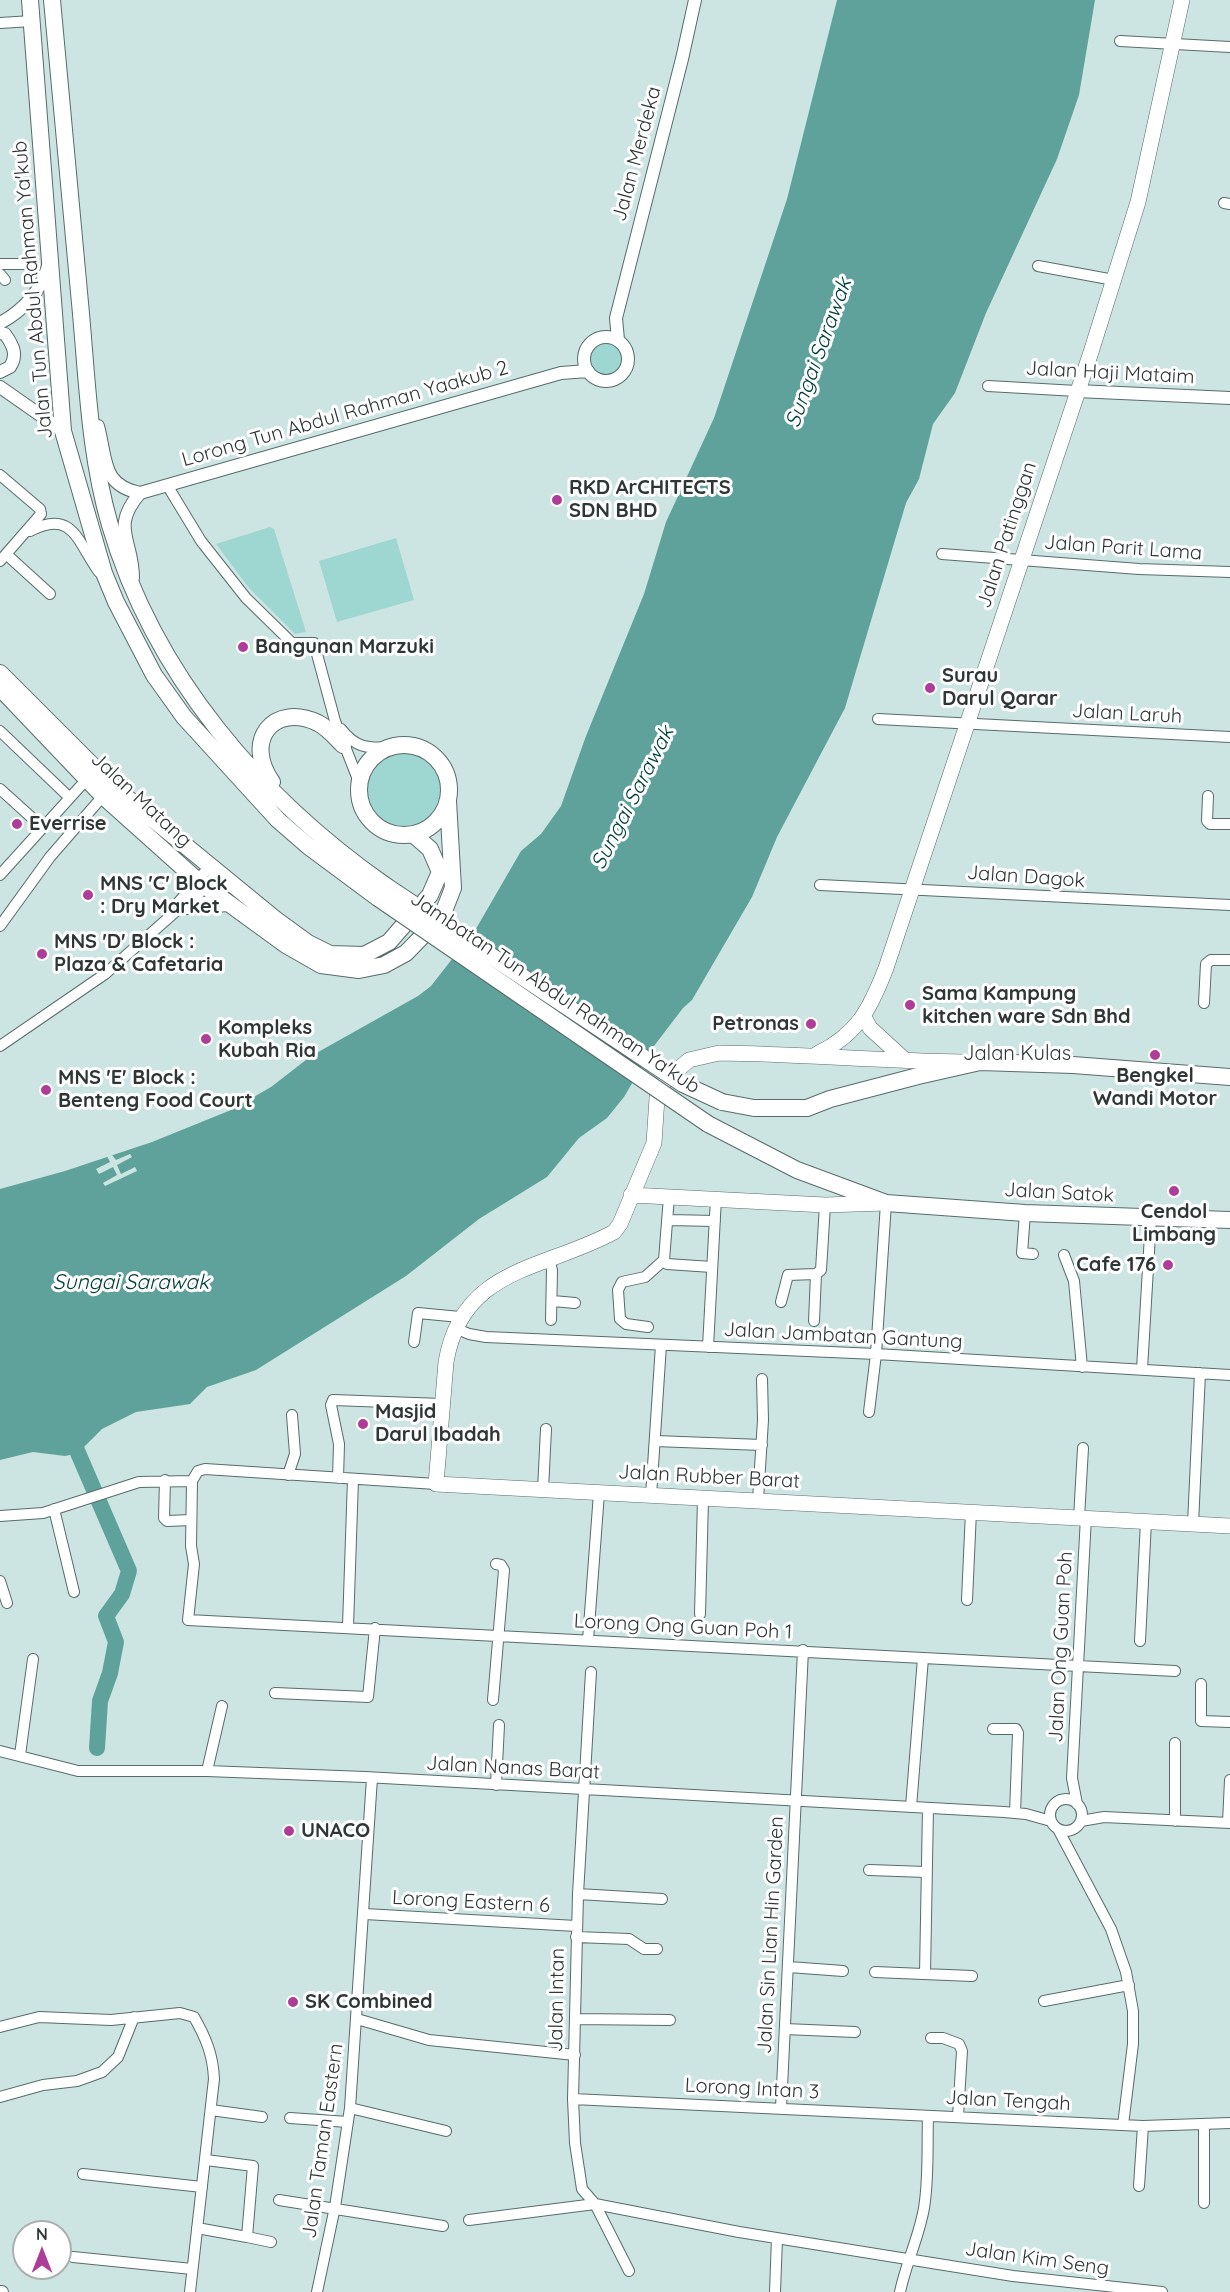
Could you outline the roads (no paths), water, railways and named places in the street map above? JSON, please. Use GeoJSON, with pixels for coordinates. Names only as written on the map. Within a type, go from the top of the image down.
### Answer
{"type":"FeatureCollection","features":[{"type":"Feature","properties":{"kind":"main road","name":"Jalan Tun Abdul Rahman Ya'kub"},"geometry":{"type":"LineString","coordinates":[[30,0],[63,431],[104,573],[116,603],[154,675],[184,717],[278,820],[308,846],[382,892]]}},
{"type":"Feature","properties":{"kind":"main road"},"geometry":{"type":"LineString","coordinates":[[52,0],[94,448],[110,525],[134,587],[163,646],[194,699],[226,742],[292,810],[382,892]]}},
{"type":"Feature","properties":{"kind":"main road","name":"Jalan Patinggan"},"geometry":{"type":"LineString","coordinates":[[817,1054],[832,1047],[864,1017],[886,968],[910,888],[968,724],[1138,202],[1182,0]]}},
{"type":"Feature","properties":{"kind":"main road","name":"Jalan Matang"},"geometry":{"type":"LineString","coordinates":[[0,673],[115,788],[308,944],[330,954],[364,955],[378,950],[399,933],[430,895],[440,872],[430,849],[414,835]]}},
{"type":"Feature","properties":{"kind":"main road","name":"Jalan Matang"},"geometry":{"type":"LineString","coordinates":[[2,694],[86,780],[181,866],[190,895]]}},
{"type":"Feature","properties":{"kind":"main road"},"geometry":{"type":"LineString","coordinates":[[292,810],[259,760],[261,736],[270,726],[292,718],[318,723],[343,745]]}},
{"type":"Feature","properties":{"kind":"main road"},"geometry":{"type":"LineString","coordinates":[[190,895],[228,903],[286,945],[321,965],[359,970],[384,965],[417,944],[442,916],[453,888],[454,872],[449,836],[448,801],[447,775],[432,755],[409,745],[390,747],[369,759],[358,782],[363,809],[371,823],[395,835],[414,835],[436,822],[448,801]]}},
{"type":"Feature","properties":{"kind":"main road","name":"Jambatan Tun Abdul Rahman Ya'kub"},"geometry":{"type":"LineString","coordinates":[[382,892],[683,1084],[722,1102]]}},
{"type":"Feature","properties":{"kind":"main road","name":"Jambatan Tun Abdul Rahman Ya'kub"},"geometry":{"type":"LineString","coordinates":[[382,892],[708,1124]]}},
{"type":"Feature","properties":{"kind":"main road"},"geometry":{"type":"LineString","coordinates":[[190,895],[228,903]]}},
{"type":"Feature","properties":{"kind":"main road"},"geometry":{"type":"LineString","coordinates":[[864,1017],[874,1033],[906,1061]]}},
{"type":"Feature","properties":{"kind":"main road","name":"Jalan Kulas"},"geometry":{"type":"LineString","coordinates":[[458,1323],[488,1287],[502,1278],[614,1232],[654,1143],[657,1098],[664,1082],[677,1068],[703,1055],[719,1053],[817,1054],[906,1061],[1072,1065],[1230,1077]]}},
{"type":"Feature","properties":{"kind":"main road","name":"Jalan Kulas"},"geometry":{"type":"LineString","coordinates":[[807,1108],[830,1099],[980,1062]]}},
{"type":"Feature","properties":{"kind":"main road","name":"Jalan Kulas"},"geometry":{"type":"LineString","coordinates":[[722,1102],[754,1108],[807,1108],[880,1097],[922,1082],[982,1071],[1230,1083]]}},
{"type":"Feature","properties":{"kind":"main road","name":"Jalan Satok"},"geometry":{"type":"LineString","coordinates":[[708,1124],[797,1170],[886,1203]]}},
{"type":"Feature","properties":{"kind":"main road","name":"Jalan Satok"},"geometry":{"type":"LineString","coordinates":[[632,1195],[825,1205],[886,1203],[1025,1213],[1230,1220]]}},
{"type":"Feature","properties":{"kind":"main road"},"geometry":{"type":"LineString","coordinates":[[436,1484],[447,1354],[458,1323]]}},
{"type":"Feature","properties":{"kind":"main road","name":"Jalan Rubber Barat"},"geometry":{"type":"LineString","coordinates":[[436,1484],[1230,1526]]}},
{"type":"Feature","properties":{"kind":"street","name":"Jalan Merdeka"},"geometry":{"type":"LineString","coordinates":[[616,318],[682,59],[694,0]]}},
{"type":"Feature","properties":{"kind":"street"},"geometry":{"type":"LineString","coordinates":[[0,24],[32,21]]}},
{"type":"Feature","properties":{"kind":"street"},"geometry":{"type":"LineString","coordinates":[[1120,41],[1230,47]]}},
{"type":"Feature","properties":{"kind":"street"},"geometry":{"type":"LineString","coordinates":[[0,323],[29,301],[44,282],[50,258]]}},
{"type":"Feature","properties":{"kind":"street"},"geometry":{"type":"LineString","coordinates":[[0,264],[29,264]]}},
{"type":"Feature","properties":{"kind":"street"},"geometry":{"type":"LineString","coordinates":[[1038,266],[1114,280]]}},
{"type":"Feature","properties":{"kind":"street"},"geometry":{"type":"LineString","coordinates":[[561,373],[585,355],[591,343],[603,337],[616,318]]}},
{"type":"Feature","properties":{"kind":"street"},"geometry":{"type":"LineString","coordinates":[[561,373],[588,371],[601,380],[620,376],[628,356],[618,340],[616,318]]}},
{"type":"Feature","properties":{"kind":"street"},"geometry":{"type":"LineString","coordinates":[[0,333],[5,334],[15,352],[10,367],[0,372]]}},
{"type":"Feature","properties":{"kind":"street"},"geometry":{"type":"LineString","coordinates":[[603,337],[618,340]]}},
{"type":"Feature","properties":{"kind":"street"},"geometry":{"type":"LineString","coordinates":[[585,355],[588,371]]}},
{"type":"Feature","properties":{"kind":"street","name":"Lorong Tun Abdul Rahman Yaakub 2"},"geometry":{"type":"LineString","coordinates":[[140,493],[561,373]]}},
{"type":"Feature","properties":{"kind":"street","name":"Jalan Haji Mataim"},"geometry":{"type":"LineString","coordinates":[[988,386],[1230,398]]}},
{"type":"Feature","properties":{"kind":"street"},"geometry":{"type":"LineString","coordinates":[[0,387],[63,431]]}},
{"type":"Feature","properties":{"kind":"street"},"geometry":{"type":"LineString","coordinates":[[90,409],[98,428],[107,469],[113,481],[125,490],[140,493],[127,509],[123,521],[133,570],[134,587]]}},
{"type":"Feature","properties":{"kind":"street"},"geometry":{"type":"LineString","coordinates":[[0,475],[40,509],[41,517],[3,558],[50,594]]}},
{"type":"Feature","properties":{"kind":"street"},"geometry":{"type":"LineString","coordinates":[[167,485],[201,541],[246,598],[292,643],[314,643],[335,721],[358,782]]}},
{"type":"Feature","properties":{"kind":"street"},"geometry":{"type":"LineString","coordinates":[[24,534],[39,526],[69,527],[79,537],[97,570],[104,573]]}},
{"type":"Feature","properties":{"kind":"street","name":"Jalan Parit Lama"},"geometry":{"type":"LineString","coordinates":[[942,554],[1129,568],[1230,572]]}},
{"type":"Feature","properties":{"kind":"street","name":"Jalan Laruh"},"geometry":{"type":"LineString","coordinates":[[878,719],[1230,736]]}},
{"type":"Feature","properties":{"kind":"street"},"geometry":{"type":"LineString","coordinates":[[335,721],[349,740],[359,746],[390,747]]}},
{"type":"Feature","properties":{"kind":"street"},"geometry":{"type":"LineString","coordinates":[[0,731],[69,797]]}},
{"type":"Feature","properties":{"kind":"street"},"geometry":{"type":"LineString","coordinates":[[0,875],[86,780]]}},
{"type":"Feature","properties":{"kind":"street"},"geometry":{"type":"LineString","coordinates":[[0,789],[42,827]]}},
{"type":"Feature","properties":{"kind":"street"},"geometry":{"type":"LineString","coordinates":[[0,926],[50,857],[103,796]]}},
{"type":"Feature","properties":{"kind":"street"},"geometry":{"type":"LineString","coordinates":[[1208,796],[1207,821],[1210,824],[1230,824]]}},
{"type":"Feature","properties":{"kind":"street"},"geometry":{"type":"LineString","coordinates":[[0,1046],[105,974],[214,870]]}},
{"type":"Feature","properties":{"kind":"street","name":"Jalan Dagok"},"geometry":{"type":"LineString","coordinates":[[820,885],[1230,905]]}},
{"type":"Feature","properties":{"kind":"street"},"geometry":{"type":"LineString","coordinates":[[1204,1003],[1206,964],[1211,960],[1230,960]]}},
{"type":"Feature","properties":{"kind":"street"},"geometry":{"type":"LineString","coordinates":[[648,1328],[626,1324],[620,1319],[618,1290],[622,1282],[645,1277],[664,1260],[669,1220],[669,1197]]}},
{"type":"Feature","properties":{"kind":"street"},"geometry":{"type":"LineString","coordinates":[[708,1347],[716,1198]]}},
{"type":"Feature","properties":{"kind":"street"},"geometry":{"type":"LineString","coordinates":[[869,1412],[876,1354],[886,1203]]}},
{"type":"Feature","properties":{"kind":"street"},"geometry":{"type":"LineString","coordinates":[[781,1302],[788,1275],[816,1274],[821,1270],[825,1205]]}},
{"type":"Feature","properties":{"kind":"street"},"geometry":{"type":"LineString","coordinates":[[1025,1213],[1022,1253],[1033,1254]]}},
{"type":"Feature","properties":{"kind":"street"},"geometry":{"type":"LineString","coordinates":[[1142,1370],[1151,1218]]}},
{"type":"Feature","properties":{"kind":"street"},"geometry":{"type":"LineString","coordinates":[[669,1220],[715,1221]]}},
{"type":"Feature","properties":{"kind":"street"},"geometry":{"type":"LineString","coordinates":[[1064,1255],[1074,1281],[1082,1367]]}},
{"type":"Feature","properties":{"kind":"street"},"geometry":{"type":"LineString","coordinates":[[549,1259],[553,1301],[551,1320]]}},
{"type":"Feature","properties":{"kind":"street"},"geometry":{"type":"LineString","coordinates":[[664,1260],[667,1264],[712,1267]]}},
{"type":"Feature","properties":{"kind":"street"},"geometry":{"type":"LineString","coordinates":[[814,1321],[816,1274]]}},
{"type":"Feature","properties":{"kind":"street"},"geometry":{"type":"LineString","coordinates":[[553,1301],[575,1303]]}},
{"type":"Feature","properties":{"kind":"street","name":"Jalan Jambatan Gantung"},"geometry":{"type":"LineString","coordinates":[[414,1342],[418,1313],[458,1323],[469,1334],[486,1337],[876,1354],[1230,1375]]}},
{"type":"Feature","properties":{"kind":"street"},"geometry":{"type":"LineString","coordinates":[[651,1496],[661,1345]]}},
{"type":"Feature","properties":{"kind":"street"},"geometry":{"type":"LineString","coordinates":[[1193,1524],[1200,1373]]}},
{"type":"Feature","properties":{"kind":"street"},"geometry":{"type":"LineString","coordinates":[[758,1500],[762,1445],[762,1379]]}},
{"type":"Feature","properties":{"kind":"street"},"geometry":{"type":"LineString","coordinates":[[338,1478],[340,1451],[331,1405],[333,1400],[442,1404]]}},
{"type":"Feature","properties":{"kind":"street"},"geometry":{"type":"LineString","coordinates":[[288,1475],[295,1454],[292,1415]]}},
{"type":"Feature","properties":{"kind":"street"},"geometry":{"type":"LineString","coordinates":[[543,1490],[546,1430]]}},
{"type":"Feature","properties":{"kind":"street"},"geometry":{"type":"LineString","coordinates":[[655,1441],[762,1445]]}},
{"type":"Feature","properties":{"kind":"street","name":"Jalan Ong Guan Poh"},"geometry":{"type":"LineString","coordinates":[[1079,1806],[1072,1778],[1078,1666],[1083,1448]]}},
{"type":"Feature","properties":{"kind":"street","name":"Jalan Rubber Barat"},"geometry":{"type":"LineString","coordinates":[[192,1481],[198,1471],[205,1468],[436,1484]]}},
{"type":"Feature","properties":{"kind":"street"},"geometry":{"type":"LineString","coordinates":[[348,1626],[353,1479]]}},
{"type":"Feature","properties":{"kind":"street"},"geometry":{"type":"LineString","coordinates":[[0,1516],[43,1513],[139,1482],[165,1480],[192,1481],[191,1520],[167,1521],[164,1518],[165,1480]]}},
{"type":"Feature","properties":{"kind":"street"},"geometry":{"type":"LineString","coordinates":[[588,1640],[599,1493]]}},
{"type":"Feature","properties":{"kind":"street"},"geometry":{"type":"LineString","coordinates":[[700,1614],[704,1499]]}},
{"type":"Feature","properties":{"kind":"street"},"geometry":{"type":"LineString","coordinates":[[54,1509],[74,1592]]}},
{"type":"Feature","properties":{"kind":"street"},"geometry":{"type":"LineString","coordinates":[[967,1600],[971,1511]]}},
{"type":"Feature","properties":{"kind":"street","name":"Lorong Ong Guan Poh 1"},"geometry":{"type":"LineString","coordinates":[[191,1520],[194,1564],[188,1620],[348,1626],[1175,1671]]}},
{"type":"Feature","properties":{"kind":"street"},"geometry":{"type":"LineString","coordinates":[[1140,1641],[1146,1521]]}},
{"type":"Feature","properties":{"kind":"street"},"geometry":{"type":"LineString","coordinates":[[493,1700],[504,1570],[501,1565],[496,1564]]}},
{"type":"Feature","properties":{"kind":"street"},"geometry":{"type":"LineString","coordinates":[[0,1581],[7,1604]]}},
{"type":"Feature","properties":{"kind":"street"},"geometry":{"type":"LineString","coordinates":[[275,1693],[368,1697],[375,1628]]}},
{"type":"Feature","properties":{"kind":"street","name":"Jalan Sin Lian Hin Garden"},"geometry":{"type":"LineString","coordinates":[[781,2108],[803,1650]]}},
{"type":"Feature","properties":{"kind":"street"},"geometry":{"type":"LineString","coordinates":[[911,1806],[923,1658]]}},
{"type":"Feature","properties":{"kind":"street"},"geometry":{"type":"LineString","coordinates":[[20,1755],[33,1659]]}},
{"type":"Feature","properties":{"kind":"street","name":"Jalan Intan"},"geometry":{"type":"LineString","coordinates":[[591,1672],[576,1931],[573,2099],[575,2144],[582,2189],[595,2204],[629,2271]]}},
{"type":"Feature","properties":{"kind":"street"},"geometry":{"type":"LineString","coordinates":[[1201,1684],[1201,1721],[1230,1722]]}},
{"type":"Feature","properties":{"kind":"street"},"geometry":{"type":"LineString","coordinates":[[207,1771],[222,1706]]}},
{"type":"Feature","properties":{"kind":"street"},"geometry":{"type":"LineString","coordinates":[[496,1785],[499,1725]]}},
{"type":"Feature","properties":{"kind":"street"},"geometry":{"type":"LineString","coordinates":[[993,1730],[1016,1729],[1018,1733],[1020,1813]]}},
{"type":"Feature","properties":{"kind":"street"},"geometry":{"type":"LineString","coordinates":[[1175,1743],[1175,1821]]}},
{"type":"Feature","properties":{"kind":"street","name":"Jalan Nanas Barat"},"geometry":{"type":"LineString","coordinates":[[0,1751],[78,1771],[207,1771],[911,1806],[1020,1813],[1054,1825]]}},
{"type":"Feature","properties":{"kind":"street","name":"Jalan Taman Eastern"},"geometry":{"type":"LineString","coordinates":[[317,2292],[335,2207],[350,2108],[372,1778]]}},
{"type":"Feature","properties":{"kind":"street","name":"Jalan Ong Guan Poh"},"geometry":{"type":"LineString","coordinates":[[1056,1804],[1072,1778]]}},
{"type":"Feature","properties":{"kind":"street"},"geometry":{"type":"LineString","coordinates":[[1070,1848],[1072,1830],[1081,1821],[1104,1817],[1229,1823],[1230,1779]]}},
{"type":"Feature","properties":{"kind":"street"},"geometry":{"type":"LineString","coordinates":[[1104,1817],[1069,1800],[1056,1804],[1054,1825],[1063,1842],[1070,1848],[1115,1938],[1129,1985],[1133,2011],[1133,2044],[1123,2125]]}},
{"type":"Feature","properties":{"kind":"street","name":"Jalan Nanas Barat"},"geometry":{"type":"LineString","coordinates":[[1020,1813],[1056,1804]]}},
{"type":"Feature","properties":{"kind":"street"},"geometry":{"type":"LineString","coordinates":[[1079,1806],[1081,1821]]}},
{"type":"Feature","properties":{"kind":"street"},"geometry":{"type":"LineString","coordinates":[[925,1974],[928,1808]]}},
{"type":"Feature","properties":{"kind":"street"},"geometry":{"type":"LineString","coordinates":[[1054,1825],[1072,1830]]}},
{"type":"Feature","properties":{"kind":"street"},"geometry":{"type":"LineString","coordinates":[[869,1870],[926,1872]]}},
{"type":"Feature","properties":{"kind":"street"},"geometry":{"type":"LineString","coordinates":[[578,1894],[662,1899]]}},
{"type":"Feature","properties":{"kind":"street","name":"Lorong Eastern 6"},"geometry":{"type":"LineString","coordinates":[[364,1914],[576,1931],[629,1939],[644,1949],[657,1949]]}},
{"type":"Feature","properties":{"kind":"street"},"geometry":{"type":"LineString","coordinates":[[789,1967],[843,1971]]}},
{"type":"Feature","properties":{"kind":"street"},"geometry":{"type":"LineString","coordinates":[[875,1972],[972,1976]]}},
{"type":"Feature","properties":{"kind":"street"},"geometry":{"type":"LineString","coordinates":[[1044,2001],[1129,1985]]}},
{"type":"Feature","properties":{"kind":"street"},"geometry":{"type":"LineString","coordinates":[[0,2027],[39,2017],[111,2020],[180,2013],[194,2017],[206,2038],[213,2059],[212,2110],[190,2292]]}},
{"type":"Feature","properties":{"kind":"street"},"geometry":{"type":"LineString","coordinates":[[0,2097],[42,2085],[77,2081],[102,2072],[118,2057],[134,2017]]}},
{"type":"Feature","properties":{"kind":"street"},"geometry":{"type":"LineString","coordinates":[[357,2019],[429,2040],[574,2055]]}},
{"type":"Feature","properties":{"kind":"street"},"geometry":{"type":"LineString","coordinates":[[576,2019],[670,2020]]}},
{"type":"Feature","properties":{"kind":"street"},"geometry":{"type":"LineString","coordinates":[[785,2029],[855,2032]]}},
{"type":"Feature","properties":{"kind":"street"},"geometry":{"type":"LineString","coordinates":[[931,2038],[943,2038],[960,2044],[962,2051],[958,2116]]}},
{"type":"Feature","properties":{"kind":"street","name":"Lorong Intan 3"},"geometry":{"type":"LineString","coordinates":[[573,2099],[928,2116]]}},
{"type":"Feature","properties":{"kind":"street"},"geometry":{"type":"LineString","coordinates":[[350,2108],[446,2131]]}},
{"type":"Feature","properties":{"kind":"street"},"geometry":{"type":"LineString","coordinates":[[212,2110],[261,2117]]}},
{"type":"Feature","properties":{"kind":"street","name":"Jalan Tengah"},"geometry":{"type":"LineString","coordinates":[[900,2292],[907,2258],[918,2235],[924,2205],[928,2116],[1143,2126],[1204,2125],[1230,2122]]}},
{"type":"Feature","properties":{"kind":"street"},"geometry":{"type":"LineString","coordinates":[[290,2118],[348,2122]]}},
{"type":"Feature","properties":{"kind":"street"},"geometry":{"type":"LineString","coordinates":[[1204,2125],[1204,2203]]}},
{"type":"Feature","properties":{"kind":"street"},"geometry":{"type":"LineString","coordinates":[[1139,2186],[1143,2126]]}},
{"type":"Feature","properties":{"kind":"street"},"geometry":{"type":"LineString","coordinates":[[206,2160],[253,2166],[247,2237]]}},
{"type":"Feature","properties":{"kind":"street"},"geometry":{"type":"LineString","coordinates":[[83,2174],[202,2187]]}},
{"type":"Feature","properties":{"kind":"street"},"geometry":{"type":"LineString","coordinates":[[279,2200],[335,2207],[443,2226]]}},
{"type":"Feature","properties":{"kind":"street"},"geometry":{"type":"LineString","coordinates":[[469,2220],[595,2204],[777,2238],[907,2258]]}},
{"type":"Feature","properties":{"kind":"street"},"geometry":{"type":"LineString","coordinates":[[197,2228],[271,2242]]}},
{"type":"Feature","properties":{"kind":"street"},"geometry":{"type":"LineString","coordinates":[[775,2292],[777,2238]]}},
{"type":"Feature","properties":{"kind":"street"},"geometry":{"type":"LineString","coordinates":[[73,2257],[192,2269]]}},
{"type":"Feature","properties":{"kind":"street","name":"Jalan Kim Seng"},"geometry":{"type":"LineString","coordinates":[[907,2258],[1013,2276],[1162,2292]]}},
{"type":"Feature","properties":{"kind":"water","name":"Sungai Sarawak"},"geometry":{"type":"Polygon","coordinates":[[[837,0],[1095,0],[1079,95],[1057,159],[986,313],[955,393],[933,424],[919,479],[906,503],[845,708],[777,837],[752,897],[692,1000],[683,1008],[654,1046],[624,1097],[607,1118],[579,1138],[547,1177],[479,1219],[406,1276],[256,1370],[207,1387],[190,1404],[136,1412],[102,1429],[78,1453],[65,1456],[33,1452],[0,1460],[0,1189],[65,1171],[152,1142],[231,1110],[271,1087],[311,1056],[418,996],[431,986],[477,927],[521,851],[541,834],[561,806],[586,736],[644,594],[666,522],[714,418],[787,199],[837,0]]]}},
{"type":"Feature","properties":{"kind":"waterway"},"geometry":{"type":"LineString","coordinates":[[69,1432],[129,1571],[122,1594],[106,1616],[116,1642],[110,1673],[100,1701],[97,1748]]}},
{"type":"Feature","properties":{"kind":"place","name":"RKD ArCHITECTS SDN BHD"},"geometry":{"type":"Point","coordinates":[557,500]}},
{"type":"Feature","properties":{"kind":"place","name":"Bangunan Marzuki"},"geometry":{"type":"Point","coordinates":[243,647]}},
{"type":"Feature","properties":{"kind":"place","name":"Surau Darul Qarar"},"geometry":{"type":"Point","coordinates":[930,688]}},
{"type":"Feature","properties":{"kind":"place","name":"Everrise"},"geometry":{"type":"Point","coordinates":[17,824]}},
{"type":"Feature","properties":{"kind":"place","name":"MNS 'C' Block : Dry Market"},"geometry":{"type":"Point","coordinates":[88,895]}},
{"type":"Feature","properties":{"kind":"place","name":"MNS 'D' Block : Plaza & Cafetaria"},"geometry":{"type":"Point","coordinates":[42,954]}},
{"type":"Feature","properties":{"kind":"place","name":"Sama Kampung kitchen ware Sdn Bhd"},"geometry":{"type":"Point","coordinates":[910,1005]}},
{"type":"Feature","properties":{"kind":"place","name":"Petronas"},"geometry":{"type":"Point","coordinates":[811,1024]}},
{"type":"Feature","properties":{"kind":"place","name":"Kompleks Kubah Ria"},"geometry":{"type":"Point","coordinates":[206,1039]}},
{"type":"Feature","properties":{"kind":"place","name":"Bengkel Wandi Motor"},"geometry":{"type":"Point","coordinates":[1155,1055]}},
{"type":"Feature","properties":{"kind":"place","name":"MNS 'E' Block : Benteng Food Court"},"geometry":{"type":"Point","coordinates":[46,1090]}},
{"type":"Feature","properties":{"kind":"place","name":"Cendol Limbang"},"geometry":{"type":"Point","coordinates":[1174,1191]}},
{"type":"Feature","properties":{"kind":"place","name":"Cafe 176"},"geometry":{"type":"Point","coordinates":[1168,1265]}},
{"type":"Feature","properties":{"kind":"place","name":"Masjid Darul Ibadah"},"geometry":{"type":"Point","coordinates":[363,1424]}},
{"type":"Feature","properties":{"kind":"place","name":"UNACO"},"geometry":{"type":"Point","coordinates":[289,1831]}},
{"type":"Feature","properties":{"kind":"place","name":"SK Combined"},"geometry":{"type":"Point","coordinates":[293,2002]}}]}
